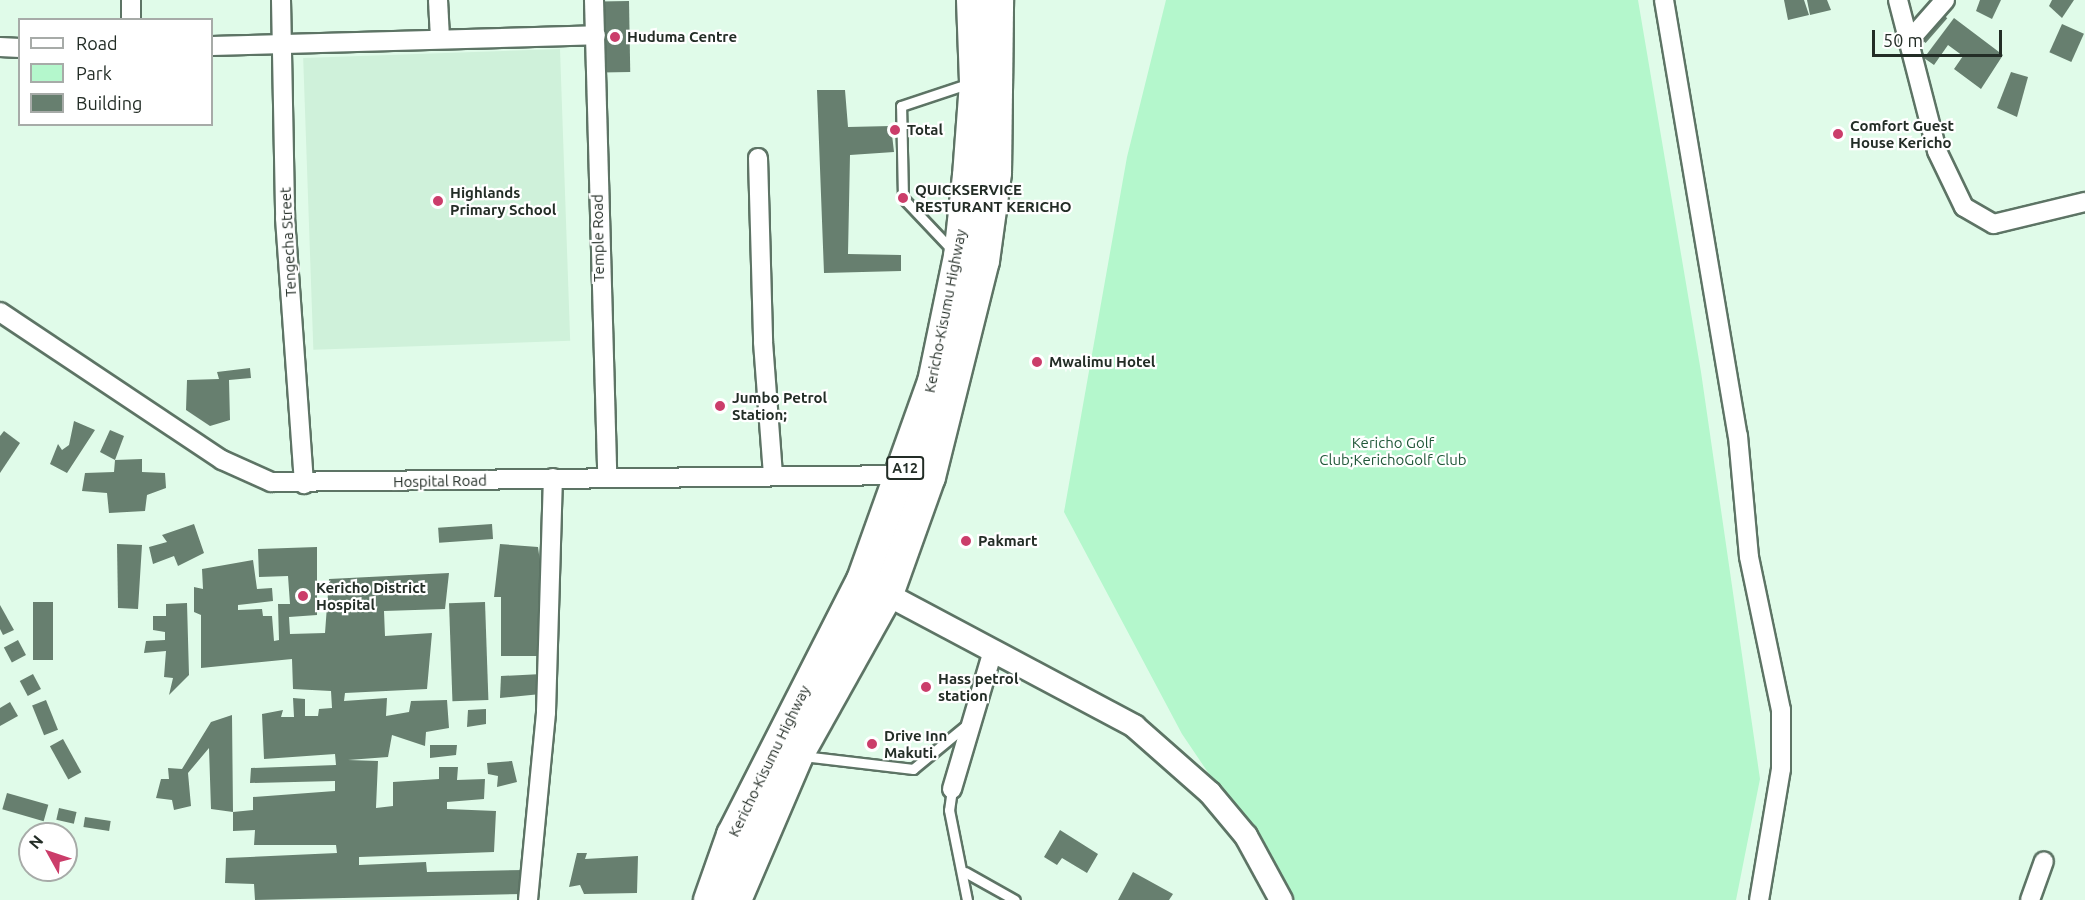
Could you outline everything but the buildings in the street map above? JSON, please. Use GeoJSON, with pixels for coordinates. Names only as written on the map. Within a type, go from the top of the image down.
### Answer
{"type":"FeatureCollection","features":[{"type":"Feature","properties":{"kind":"highway","name":"Kericho-Kisumu Highway"},"geometry":{"type":"LineString","coordinates":[[736,900],[798,755],[888,594],[916,476],[959,257],[975,82],[972,0]]}},
{"type":"Feature","properties":{"kind":"highway","name":"Kericho-Kisumu Highway"},"geometry":{"type":"LineString","coordinates":[[709,900],[732,835],[916,476],[984,261],[996,173],[998,0]]}},
{"type":"Feature","properties":{"kind":"street"},"geometry":{"type":"LineString","coordinates":[[131,0],[132,18]]}},
{"type":"Feature","properties":{"kind":"street","name":"Tengecha Street"},"geometry":{"type":"LineString","coordinates":[[281,0],[285,218],[304,484]]}},
{"type":"Feature","properties":{"kind":"street"},"geometry":{"type":"LineString","coordinates":[[438,0],[440,35]]}},
{"type":"Feature","properties":{"kind":"street","name":"Temple Road"},"geometry":{"type":"LineString","coordinates":[[594,0],[600,378],[607,476]]}},
{"type":"Feature","properties":{"kind":"street"},"geometry":{"type":"LineString","coordinates":[[1664,0],[1738,436],[1749,557],[1781,710],[1782,769],[1759,900]]}},
{"type":"Feature","properties":{"kind":"street"},"geometry":{"type":"LineString","coordinates":[[1898,0],[1946,178],[1964,207],[1994,224],[2085,201]]}},
{"type":"Feature","properties":{"kind":"street"},"geometry":{"type":"LineString","coordinates":[[1908,42],[1945,0]]}},
{"type":"Feature","properties":{"kind":"street"},"geometry":{"type":"LineString","coordinates":[[213,46],[440,35],[596,35]]}},
{"type":"Feature","properties":{"kind":"street"},"geometry":{"type":"LineString","coordinates":[[0,47],[18,48]]}},
{"type":"Feature","properties":{"kind":"street"},"geometry":{"type":"LineString","coordinates":[[759,158],[763,342],[773,475]]}},
{"type":"Feature","properties":{"kind":"street","name":"Hospital Road"},"geometry":{"type":"LineString","coordinates":[[0,312],[222,460],[271,482],[304,484],[607,476],[916,476]]}},
{"type":"Feature","properties":{"kind":"street"},"geometry":{"type":"LineString","coordinates":[[528,900],[546,712],[554,478]]}},
{"type":"Feature","properties":{"kind":"street"},"geometry":{"type":"LineString","coordinates":[[862,580],[1134,726],[1171,754],[1246,836],[1281,900]]}},
{"type":"Feature","properties":{"kind":"street"},"geometry":{"type":"LineString","coordinates":[[952,789],[993,651]]}},
{"type":"Feature","properties":{"kind":"street"},"geometry":{"type":"LineString","coordinates":[[2030,900],[2044,861]]}},
{"type":"Feature","properties":{"kind":"lane"},"geometry":{"type":"LineString","coordinates":[[959,257],[903,198],[901,106],[975,82]]}},
{"type":"Feature","properties":{"kind":"lane"},"geometry":{"type":"LineString","coordinates":[[798,755],[913,769],[973,719]]}},
{"type":"Feature","properties":{"kind":"lane"},"geometry":{"type":"LineString","coordinates":[[952,789],[949,810],[965,872],[967,900]]}},
{"type":"Feature","properties":{"kind":"lane"},"geometry":{"type":"LineString","coordinates":[[965,872],[1014,900]]}},
{"type":"Feature","properties":{"kind":"shaded area","name":"Highlands Primary School"},"geometry":{"type":"Polygon","coordinates":[[[560,49],[570,341],[313,350],[303,58],[560,49]]]}},
{"type":"Feature","properties":{"kind":"green space","name":"Kericho Golf Club;KerichoGolf Club"},"geometry":{"type":"Polygon","coordinates":[[[1166,0],[1638,0],[1701,372],[1760,779],[1736,900],[1285,900],[1249,833],[1182,734],[1064,512],[1127,157],[1166,0]]]}},
{"type":"Feature","properties":{"kind":"place","name":"Huduma Centre"},"geometry":{"type":"Point","coordinates":[615,37]}},
{"type":"Feature","properties":{"kind":"place","name":"Total"},"geometry":{"type":"Point","coordinates":[895,130]}},
{"type":"Feature","properties":{"kind":"place","name":"Comfort Guest House Kericho"},"geometry":{"type":"Point","coordinates":[1838,134]}},
{"type":"Feature","properties":{"kind":"place","name":"QUICKSERVICE RESTURANT KERICHO"},"geometry":{"type":"Point","coordinates":[903,198]}},
{"type":"Feature","properties":{"kind":"place","name":"Highlands Primary School"},"geometry":{"type":"Point","coordinates":[438,201]}},
{"type":"Feature","properties":{"kind":"place","name":"Mwalimu Hotel"},"geometry":{"type":"Point","coordinates":[1037,362]}},
{"type":"Feature","properties":{"kind":"place","name":"Jumbo Petrol Station;"},"geometry":{"type":"Point","coordinates":[720,406]}},
{"type":"Feature","properties":{"kind":"place","name":"Pakmart"},"geometry":{"type":"Point","coordinates":[966,541]}},
{"type":"Feature","properties":{"kind":"place","name":"Kericho District Hospital"},"geometry":{"type":"Point","coordinates":[303,596]}},
{"type":"Feature","properties":{"kind":"place","name":"Hass petrol station"},"geometry":{"type":"Point","coordinates":[926,687]}},
{"type":"Feature","properties":{"kind":"place","name":"Drive Inn Makuti."},"geometry":{"type":"Point","coordinates":[872,744]}}]}
